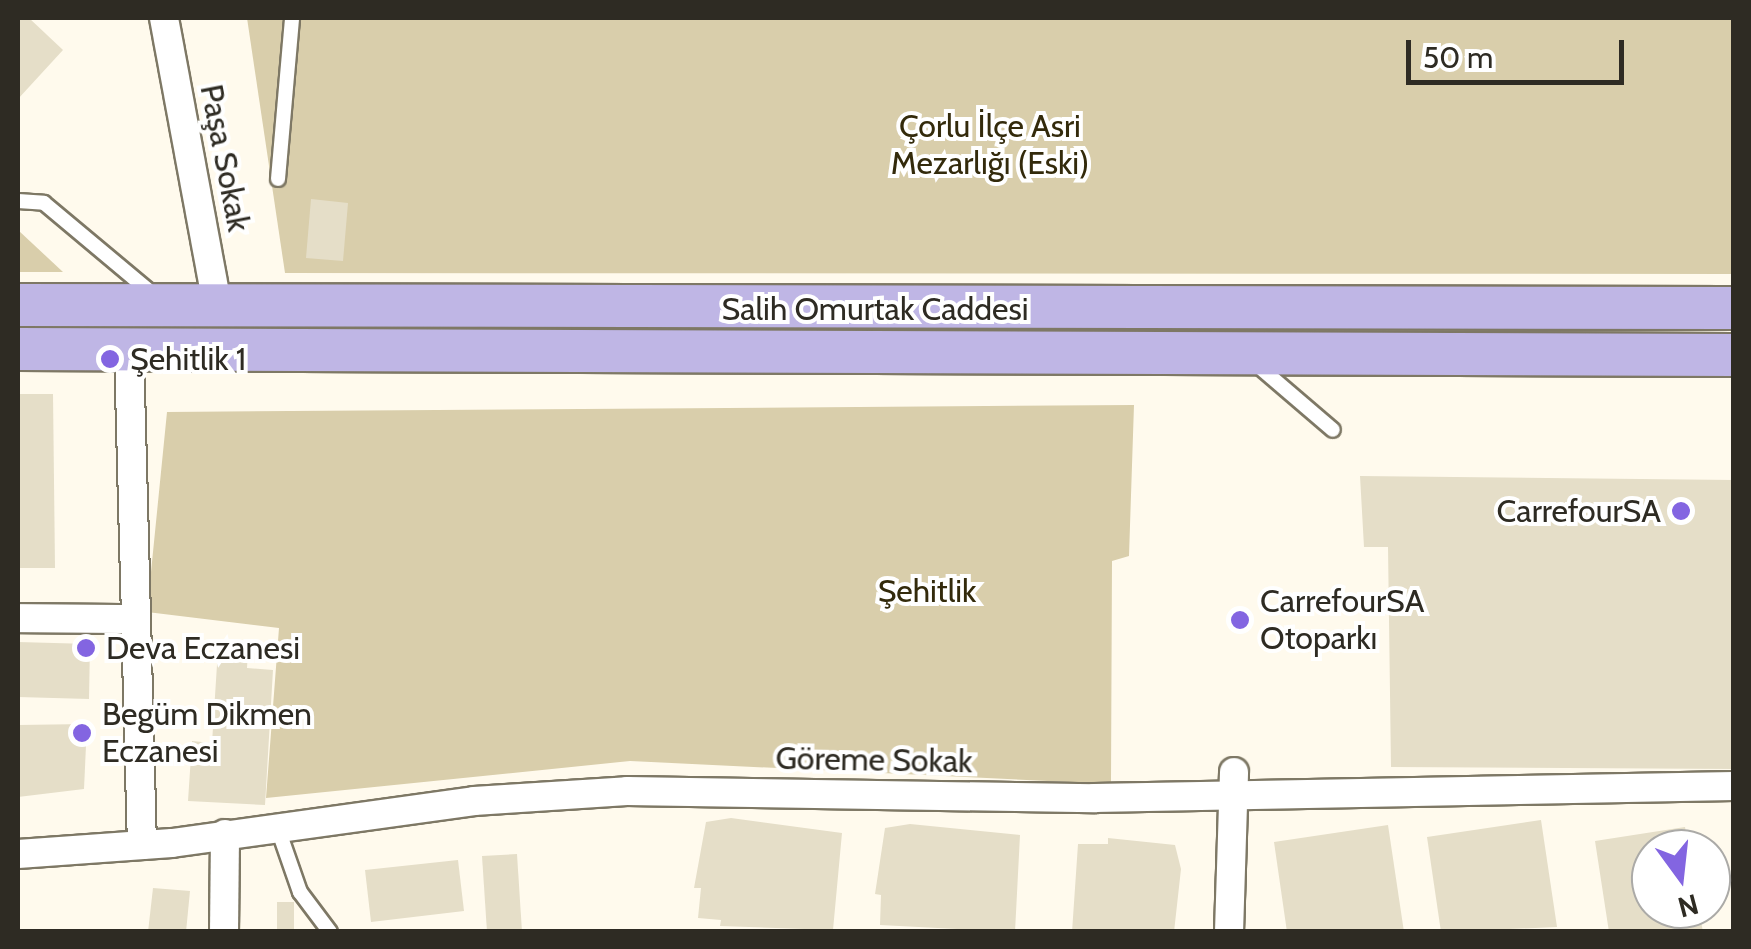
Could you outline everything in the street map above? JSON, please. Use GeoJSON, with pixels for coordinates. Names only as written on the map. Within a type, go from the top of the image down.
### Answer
{"type":"FeatureCollection","features":[{"type":"Feature","properties":{"kind":"main road","name":"Salih Omurtak Caddesi"},"geometry":{"type":"LineString","coordinates":[[18,304],[164,305],[218,310],[1734,308]]}},
{"type":"Feature","properties":{"kind":"main road","name":"Salih Omurtak Caddesi"},"geometry":{"type":"LineString","coordinates":[[18,349],[1734,356]]}},
{"type":"Feature","properties":{"kind":"street","name":"Paşa Sokak"},"geometry":{"type":"LineString","coordinates":[[164,18],[218,310]]}},
{"type":"Feature","properties":{"kind":"street"},"geometry":{"type":"LineString","coordinates":[[129,350],[142,845]]}},
{"type":"Feature","properties":{"kind":"street"},"geometry":{"type":"LineString","coordinates":[[18,618],[136,620]]}},
{"type":"Feature","properties":{"kind":"street"},"geometry":{"type":"LineString","coordinates":[[1229,932],[1233,785]]}},
{"type":"Feature","properties":{"kind":"street","name":"Göreme Sokak"},"geometry":{"type":"LineString","coordinates":[[18,854],[142,845],[276,825],[626,791],[1233,785],[1734,786]]}},
{"type":"Feature","properties":{"kind":"street"},"geometry":{"type":"LineString","coordinates":[[224,834],[224,932]]}},
{"type":"Feature","properties":{"kind":"lane"},"geometry":{"type":"LineString","coordinates":[[278,180],[292,18]]}},
{"type":"Feature","properties":{"kind":"lane"},"geometry":{"type":"LineString","coordinates":[[18,201],[44,202],[81,228],[164,305]]}},
{"type":"Feature","properties":{"kind":"lane"},"geometry":{"type":"LineString","coordinates":[[1244,354],[1333,430]]}},
{"type":"Feature","properties":{"kind":"lane"},"geometry":{"type":"LineString","coordinates":[[276,825],[300,892],[330,932]]}},
{"type":"Feature","properties":{"kind":"green space","name":"Çorlu İlçe Asri Mezarlığı (Eski)"},"geometry":{"type":"Polygon","coordinates":[[[247,18],[1733,18],[1733,274],[285,273],[247,18]]]}},
{"type":"Feature","properties":{"kind":"green space"},"geometry":{"type":"Polygon","coordinates":[[[18,230],[63,272],[18,272],[18,230]]]}},
{"type":"Feature","properties":{"kind":"green space","name":"Şehitlik"},"geometry":{"type":"Polygon","coordinates":[[[1134,405],[1129,556],[1112,561],[1111,784],[630,761],[266,798],[279,628],[147,612],[167,412],[1134,405]]]}},
{"type":"Feature","properties":{"kind":"building"},"geometry":{"type":"Polygon","coordinates":[[[18,18],[29,18],[63,50],[18,99],[18,18]]]}},
{"type":"Feature","properties":{"kind":"building"},"geometry":{"type":"Polygon","coordinates":[[[311,199],[348,203],[343,261],[306,258],[311,199]]]}},
{"type":"Feature","properties":{"kind":"building"},"geometry":{"type":"Polygon","coordinates":[[[18,394],[53,394],[55,568],[18,568],[18,394]]]}},
{"type":"Feature","properties":{"kind":"building"},"geometry":{"type":"Polygon","coordinates":[[[1360,476],[1734,480],[1734,769],[1391,767],[1388,547],[1364,547],[1360,476]]]}},
{"type":"Feature","properties":{"kind":"building"},"geometry":{"type":"Polygon","coordinates":[[[18,642],[90,644],[89,699],[18,697],[18,642]]]}},
{"type":"Feature","properties":{"kind":"building"},"geometry":{"type":"Polygon","coordinates":[[[218,649],[248,651],[247,668],[273,670],[265,805],[188,801],[192,741],[212,743],[218,649]]]}},
{"type":"Feature","properties":{"kind":"building"},"geometry":{"type":"Polygon","coordinates":[[[87,724],[84,789],[18,797],[18,725],[87,724]]]}},
{"type":"Feature","properties":{"kind":"building"},"geometry":{"type":"Polygon","coordinates":[[[731,818],[842,833],[833,930],[720,926],[721,920],[698,918],[701,888],[694,888],[706,822],[731,818]]]}},
{"type":"Feature","properties":{"kind":"building"},"geometry":{"type":"Polygon","coordinates":[[[1541,820],[1557,927],[1441,932],[1427,837],[1541,820]]]}},
{"type":"Feature","properties":{"kind":"building"},"geometry":{"type":"Polygon","coordinates":[[[910,824],[1020,835],[1015,932],[880,925],[881,895],[875,894],[885,828],[910,824]]]}},
{"type":"Feature","properties":{"kind":"building"},"geometry":{"type":"Polygon","coordinates":[[[1388,825],[1404,932],[1287,932],[1274,842],[1388,825]]]}},
{"type":"Feature","properties":{"kind":"building"},"geometry":{"type":"Polygon","coordinates":[[[1631,835],[1631,929],[1703,932],[1609,932],[1595,841],[1631,835]]]}},
{"type":"Feature","properties":{"kind":"building"},"geometry":{"type":"Polygon","coordinates":[[[1108,838],[1175,845],[1181,869],[1174,932],[1072,932],[1078,844],[1108,844],[1108,838]]]}},
{"type":"Feature","properties":{"kind":"building"},"geometry":{"type":"Polygon","coordinates":[[[517,854],[522,932],[487,932],[482,856],[517,854]]]}},
{"type":"Feature","properties":{"kind":"building"},"geometry":{"type":"Polygon","coordinates":[[[458,860],[464,911],[371,922],[365,870],[458,860]]]}},
{"type":"Feature","properties":{"kind":"building"},"geometry":{"type":"Polygon","coordinates":[[[153,888],[190,891],[186,932],[148,932],[153,888]]]}},
{"type":"Feature","properties":{"kind":"building"},"geometry":{"type":"Polygon","coordinates":[[[277,902],[294,902],[294,930],[277,930],[277,902]]]}},
{"type":"Feature","properties":{"kind":"place","name":"Şehitlik 1"},"geometry":{"type":"Point","coordinates":[110,359]}},
{"type":"Feature","properties":{"kind":"place","name":"CarrefourSA"},"geometry":{"type":"Point","coordinates":[1681,511]}},
{"type":"Feature","properties":{"kind":"place","name":"CarrefourSA Otoparkı"},"geometry":{"type":"Point","coordinates":[1240,620]}},
{"type":"Feature","properties":{"kind":"place","name":"Deva Eczanesi"},"geometry":{"type":"Point","coordinates":[86,648]}},
{"type":"Feature","properties":{"kind":"place","name":"Begüm Dikmen Eczanesi"},"geometry":{"type":"Point","coordinates":[82,733]}}]}
